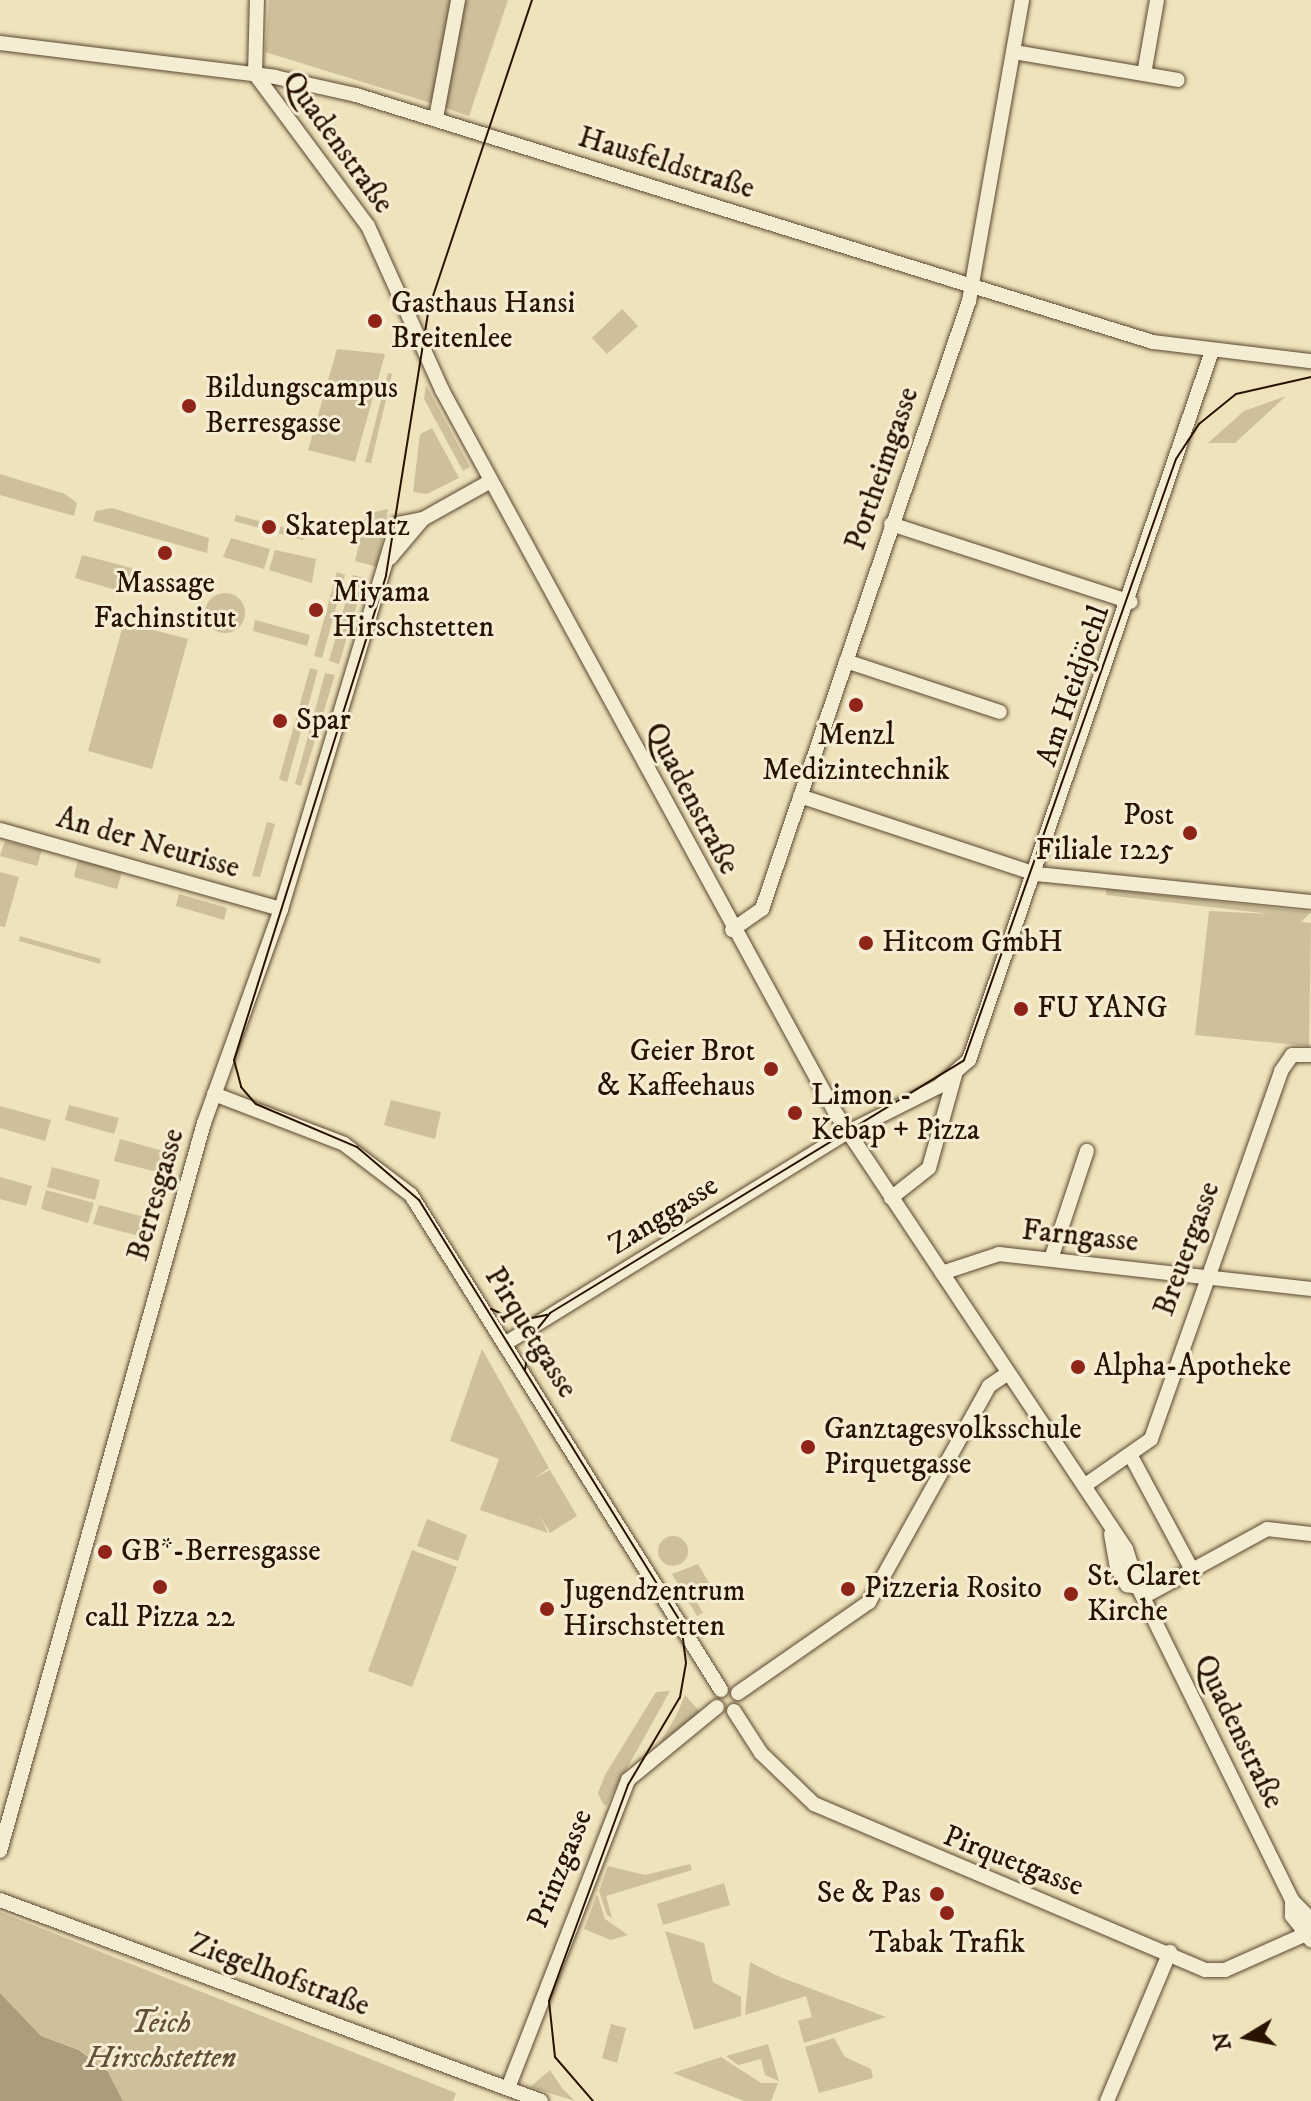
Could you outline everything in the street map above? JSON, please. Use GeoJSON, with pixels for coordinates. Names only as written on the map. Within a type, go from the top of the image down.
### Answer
{"type":"FeatureCollection","features":[{"type":"Feature","properties":{"kind":"street"},"geometry":{"type":"LineString","coordinates":[[255,74],[257,0]]}},
{"type":"Feature","properties":{"kind":"street"},"geometry":{"type":"LineString","coordinates":[[436,118],[458,0]]}},
{"type":"Feature","properties":{"kind":"street","name":"Portheimgasse"},"geometry":{"type":"LineString","coordinates":[[732,930],[762,909],[974,286],[1022,0]]}},
{"type":"Feature","properties":{"kind":"street"},"geometry":{"type":"LineString","coordinates":[[1144,74],[1157,0]]}},
{"type":"Feature","properties":{"kind":"street","name":"Hausfeldstraße"},"geometry":{"type":"LineString","coordinates":[[0,43],[255,74],[436,118],[974,286],[1211,354],[1311,361]]}},
{"type":"Feature","properties":{"kind":"street"},"geometry":{"type":"LineString","coordinates":[[1014,52],[1178,80]]}},
{"type":"Feature","properties":{"kind":"street","name":"Quadenstraße"},"geometry":{"type":"LineString","coordinates":[[255,74],[368,226],[398,303],[491,481],[732,930],[848,1132],[1084,1486],[1111,1534],[1126,1549],[1140,1592],[1292,1900],[1292,1916],[1310,1929]]}},
{"type":"Feature","properties":{"kind":"street","name":"Am Heidjöchl"},"geometry":{"type":"LineString","coordinates":[[891,1198],[929,1168],[955,1075],[975,1048],[1131,602],[1211,354]]}},
{"type":"Feature","properties":{"kind":"street","name":"Berresgasse"},"geometry":{"type":"LineString","coordinates":[[0,1851],[214,1094],[281,909],[397,524],[423,519],[491,481]]}},
{"type":"Feature","properties":{"kind":"street"},"geometry":{"type":"LineString","coordinates":[[891,524],[1131,602]]}},
{"type":"Feature","properties":{"kind":"street"},"geometry":{"type":"LineString","coordinates":[[846,661],[1000,712]]}},
{"type":"Feature","properties":{"kind":"street"},"geometry":{"type":"LineString","coordinates":[[800,796],[1036,874],[1311,902]]}},
{"type":"Feature","properties":{"kind":"street","name":"An der Neurisse"},"geometry":{"type":"LineString","coordinates":[[0,830],[281,909]]}},
{"type":"Feature","properties":{"kind":"street","name":"Breuergasse"},"geometry":{"type":"LineString","coordinates":[[1132,1458],[1151,1439],[1206,1277],[1292,1055],[1311,1055]]}},
{"type":"Feature","properties":{"kind":"street","name":"Am Heidjöchl"},"geometry":{"type":"LineString","coordinates":[[848,1132],[955,1075]]}},
{"type":"Feature","properties":{"kind":"street","name":"Pirquetgasse"},"geometry":{"type":"LineString","coordinates":[[214,1094],[333,1138],[389,1174],[423,1210],[721,1690]]}},
{"type":"Feature","properties":{"kind":"street","name":"Zanggasse"},"geometry":{"type":"LineString","coordinates":[[506,1343],[848,1132]]}},
{"type":"Feature","properties":{"kind":"street"},"geometry":{"type":"LineString","coordinates":[[1051,1259],[1087,1151]]}},
{"type":"Feature","properties":{"kind":"street","name":"Farngasse"},"geometry":{"type":"LineString","coordinates":[[942,1273],[999,1254],[1311,1289]]}},
{"type":"Feature","properties":{"kind":"street"},"geometry":{"type":"LineString","coordinates":[[738,1693],[721,1690],[717,1707],[734,1711],[738,1693],[869,1602],[989,1386],[1008,1373]]}},
{"type":"Feature","properties":{"kind":"street"},"geometry":{"type":"LineString","coordinates":[[1084,1486],[1132,1458],[1192,1570]]}},
{"type":"Feature","properties":{"kind":"street"},"geometry":{"type":"LineString","coordinates":[[1140,1592],[1192,1570],[1267,1529],[1311,1534]]}},
{"type":"Feature","properties":{"kind":"street","name":"Prinzgasse"},"geometry":{"type":"LineString","coordinates":[[508,2088],[591,1860],[628,1780],[717,1707]]}},
{"type":"Feature","properties":{"kind":"street","name":"Pirquetgasse"},"geometry":{"type":"LineString","coordinates":[[734,1711],[761,1753],[814,1804],[880,1838],[1170,1952],[1205,1970],[1225,1970],[1310,1929]]}},
{"type":"Feature","properties":{"kind":"street"},"geometry":{"type":"LineString","coordinates":[[1292,1900],[1311,1895]]}},
{"type":"Feature","properties":{"kind":"street","name":"Ziegelhofstraße"},"geometry":{"type":"LineString","coordinates":[[0,1900],[541,2101]]}},
{"type":"Feature","properties":{"kind":"street"},"geometry":{"type":"LineString","coordinates":[[1107,2101],[1170,1952]]}},
{"type":"Feature","properties":{"kind":"green space"},"geometry":{"type":"Polygon","coordinates":[[[269,0],[453,0],[434,104],[265,52],[269,0]]]}},
{"type":"Feature","properties":{"kind":"green space"},"geometry":{"type":"Polygon","coordinates":[[[463,0],[508,0],[469,116],[442,107],[463,0]]]}},
{"type":"Feature","properties":{"kind":"green space"},"geometry":{"type":"Polygon","coordinates":[[[622,309],[638,326],[607,354],[592,338],[622,309]]]}},
{"type":"Feature","properties":{"kind":"green space"},"geometry":{"type":"Polygon","coordinates":[[[337,349],[385,354],[355,462],[308,450],[337,349]]]}},
{"type":"Feature","properties":{"kind":"green space"},"geometry":{"type":"Polygon","coordinates":[[[388,373],[392,374],[371,463],[365,462],[388,373]]]}},
{"type":"Feature","properties":{"kind":"green space"},"geometry":{"type":"Polygon","coordinates":[[[426,385],[470,467],[463,471],[424,399],[426,385]]]}},
{"type":"Feature","properties":{"kind":"green space"},"geometry":{"type":"Polygon","coordinates":[[[1286,396],[1235,443],[1208,443],[1244,411],[1286,396]]]}},
{"type":"Feature","properties":{"kind":"green space"},"geometry":{"type":"Polygon","coordinates":[[[432,428],[459,478],[427,494],[413,492],[420,434],[432,428]]]}},
{"type":"Feature","properties":{"kind":"green space"},"geometry":{"type":"Polygon","coordinates":[[[0,474],[65,494],[77,503],[74,516],[0,495],[0,474]]]}},
{"type":"Feature","properties":{"kind":"green space"},"geometry":{"type":"Polygon","coordinates":[[[112,508],[209,538],[207,553],[93,521],[96,511],[112,508]]]}},
{"type":"Feature","properties":{"kind":"green space"},"geometry":{"type":"Polygon","coordinates":[[[388,509],[377,567],[355,561],[366,514],[388,509]]]}},
{"type":"Feature","properties":{"kind":"green space","name":"Skateplatz"},"geometry":{"type":"Polygon","coordinates":[[[236,515],[305,533],[303,540],[234,521],[236,515]]]}},
{"type":"Feature","properties":{"kind":"green space"},"geometry":{"type":"Polygon","coordinates":[[[231,538],[270,549],[264,569],[223,557],[231,538]]]}},
{"type":"Feature","properties":{"kind":"green space"},"geometry":{"type":"Polygon","coordinates":[[[275,550],[316,559],[312,583],[269,570],[275,550]]]}},
{"type":"Feature","properties":{"kind":"green space"},"geometry":{"type":"Polygon","coordinates":[[[82,555],[132,568],[126,593],[75,578],[82,555]]]}},
{"type":"Feature","properties":{"kind":"green space"},"geometry":{"type":"Polygon","coordinates":[[[337,572],[345,575],[322,658],[314,656],[337,572]]]}},
{"type":"Feature","properties":{"kind":"green space"},"geometry":{"type":"Polygon","coordinates":[[[353,575],[365,578],[339,664],[329,661],[353,575]]]}},
{"type":"Feature","properties":{"kind":"green space"},"geometry":{"type":"Polygon","coordinates":[[[225,593],[239,599],[245,613],[239,627],[225,633],[211,627],[205,613],[211,599],[225,593]]]}},
{"type":"Feature","properties":{"kind":"green space"},"geometry":{"type":"Polygon","coordinates":[[[255,620],[310,635],[307,646],[253,631],[255,620]]]}},
{"type":"Feature","properties":{"kind":"green space"},"geometry":{"type":"Polygon","coordinates":[[[124,622],[188,639],[152,769],[88,751],[124,622]]]}},
{"type":"Feature","properties":{"kind":"green space"},"geometry":{"type":"Polygon","coordinates":[[[310,668],[318,670],[287,782],[279,779],[310,668]]]}},
{"type":"Feature","properties":{"kind":"green space"},"geometry":{"type":"Polygon","coordinates":[[[325,673],[335,675],[301,786],[295,784],[325,673]]]}},
{"type":"Feature","properties":{"kind":"green space"},"geometry":{"type":"Polygon","coordinates":[[[267,822],[275,824],[260,877],[252,876],[267,822]]]}},
{"type":"Feature","properties":{"kind":"green space"},"geometry":{"type":"Polygon","coordinates":[[[5,841],[42,850],[37,866],[0,856],[5,841]]]}},
{"type":"Feature","properties":{"kind":"green space"},"geometry":{"type":"Polygon","coordinates":[[[78,860],[122,872],[117,889],[74,877],[78,860]]]}},
{"type":"Feature","properties":{"kind":"green space"},"geometry":{"type":"Polygon","coordinates":[[[0,872],[19,877],[5,927],[0,926],[0,872]]]}},
{"type":"Feature","properties":{"kind":"green space"},"geometry":{"type":"Polygon","coordinates":[[[1106,889],[1311,912],[1301,922],[1311,923],[1309,1046],[1195,1035],[1209,911],[1271,914],[1106,895],[1106,889]]]}},
{"type":"Feature","properties":{"kind":"green space"},"geometry":{"type":"Polygon","coordinates":[[[179,894],[227,908],[224,920],[176,906],[179,894]]]}},
{"type":"Feature","properties":{"kind":"green space"},"geometry":{"type":"Polygon","coordinates":[[[20,936],[101,959],[100,964],[19,941],[20,936]]]}},
{"type":"Feature","properties":{"kind":"green space"},"geometry":{"type":"Polygon","coordinates":[[[391,1100],[441,1112],[435,1139],[384,1125],[391,1100]]]}},
{"type":"Feature","properties":{"kind":"green space"},"geometry":{"type":"Polygon","coordinates":[[[69,1105],[119,1118],[114,1134],[65,1120],[69,1105]]]}},
{"type":"Feature","properties":{"kind":"green space"},"geometry":{"type":"Polygon","coordinates":[[[0,1106],[51,1120],[45,1141],[0,1128],[0,1106]]]}},
{"type":"Feature","properties":{"kind":"green space"},"geometry":{"type":"Polygon","coordinates":[[[120,1139],[167,1152],[161,1173],[114,1161],[120,1139]]]}},
{"type":"Feature","properties":{"kind":"green space"},"geometry":{"type":"Polygon","coordinates":[[[52,1167],[100,1180],[95,1200],[47,1187],[52,1167]]]}},
{"type":"Feature","properties":{"kind":"green space"},"geometry":{"type":"Polygon","coordinates":[[[0,1177],[32,1186],[26,1206],[0,1199],[0,1177]]]}},
{"type":"Feature","properties":{"kind":"green space"},"geometry":{"type":"Polygon","coordinates":[[[46,1190],[94,1203],[88,1223],[41,1209],[46,1190]]]}},
{"type":"Feature","properties":{"kind":"green space"},"geometry":{"type":"Polygon","coordinates":[[[99,1205],[148,1218],[143,1237],[93,1224],[99,1205]]]}},
{"type":"Feature","properties":{"kind":"green space"},"geometry":{"type":"Polygon","coordinates":[[[482,1349],[549,1468],[533,1479],[550,1470],[577,1516],[550,1533],[539,1514],[548,1533],[480,1510],[499,1459],[450,1441],[482,1349]]]}},
{"type":"Feature","properties":{"kind":"green space"},"geometry":{"type":"Polygon","coordinates":[[[427,1519],[467,1535],[458,1561],[417,1546],[427,1519]]]}},
{"type":"Feature","properties":{"kind":"green space"},"geometry":{"type":"Polygon","coordinates":[[[673,1536],[684,1540],[688,1551],[684,1562],[673,1566],[662,1562],[658,1551],[662,1540],[673,1536]]]}},
{"type":"Feature","properties":{"kind":"green space"},"geometry":{"type":"Polygon","coordinates":[[[412,1550],[457,1567],[412,1687],[368,1671],[412,1550]]]}},
{"type":"Feature","properties":{"kind":"green space"},"geometry":{"type":"Polygon","coordinates":[[[698,1564],[709,1583],[692,1594],[703,1613],[697,1616],[672,1574],[698,1564]]]}},
{"type":"Feature","properties":{"kind":"green space"},"geometry":{"type":"Polygon","coordinates":[[[670,1691],[606,1806],[598,1793],[605,1775],[656,1692],[670,1691]]]}},
{"type":"Feature","properties":{"kind":"green space"},"geometry":{"type":"Polygon","coordinates":[[[685,1695],[700,1712],[659,1744],[676,1716],[685,1695]]]}},
{"type":"Feature","properties":{"kind":"green space"},"geometry":{"type":"Polygon","coordinates":[[[690,1864],[692,1870],[606,1896],[612,1918],[607,1915],[599,1891],[608,1866],[645,1875],[690,1864]]]}},
{"type":"Feature","properties":{"kind":"green space"},"geometry":{"type":"Polygon","coordinates":[[[724,1883],[730,1905],[663,1925],[657,1904],[724,1883]]]}},
{"type":"Feature","properties":{"kind":"green space"},"geometry":{"type":"Polygon","coordinates":[[[597,1894],[605,1919],[628,1935],[611,1940],[584,1929],[597,1894]]]}},
{"type":"Feature","properties":{"kind":"green space","name":"Teich Hirschstetten"},"geometry":{"type":"Polygon","coordinates":[[[0,1912],[456,2093],[453,2101],[123,2101],[108,2072],[80,2050],[41,2036],[0,1993],[0,1912]]]}},
{"type":"Feature","properties":{"kind":"green space"},"geometry":{"type":"Polygon","coordinates":[[[665,1931],[704,1943],[713,1982],[741,1997],[741,2016],[694,2030],[665,1931]]]}},
{"type":"Feature","properties":{"kind":"green space"},"geometry":{"type":"Polygon","coordinates":[[[750,1962],[780,1977],[886,2017],[804,2043],[798,2021],[812,2017],[806,1996],[745,2015],[750,1962]]]}},
{"type":"Feature","properties":{"kind":"green space"},"geometry":{"type":"Polygon","coordinates":[[[611,2024],[626,2028],[617,2063],[602,2058],[611,2024]]]}},
{"type":"Feature","properties":{"kind":"green space"},"geometry":{"type":"Polygon","coordinates":[[[834,2038],[845,2057],[871,2069],[873,2078],[819,2093],[805,2047],[834,2038]]]}},
{"type":"Feature","properties":{"kind":"green space"},"geometry":{"type":"Polygon","coordinates":[[[768,2044],[779,2081],[765,2075],[761,2059],[738,2065],[726,2056],[768,2044]]]}},
{"type":"Feature","properties":{"kind":"green space"},"geometry":{"type":"Polygon","coordinates":[[[721,2057],[761,2083],[778,2083],[771,2101],[744,2101],[673,2073],[721,2057]]]}},
{"type":"Feature","properties":{"kind":"green space"},"geometry":{"type":"Polygon","coordinates":[[[550,2070],[562,2088],[575,2101],[530,2087],[550,2070]]]}},
{"type":"Feature","properties":{"kind":"shaded area"},"geometry":{"type":"Polygon","coordinates":[[[0,1993],[41,2036],[79,2050],[108,2072],[123,2101],[0,2101],[0,1993]]]}},
{"type":"Feature","properties":{"kind":"tram line"},"geometry":{"type":"LineString","coordinates":[[532,0],[429,307],[386,576],[234,1060],[241,1087],[256,1104],[357,1147],[419,1200],[681,1623],[686,1663],[680,1697],[628,1785],[549,2001],[555,2057],[593,2101]]}},
{"type":"Feature","properties":{"kind":"tram line"},"geometry":{"type":"LineString","coordinates":[[525,1370],[530,1338],[550,1313],[964,1060],[1176,459],[1199,424],[1236,394],[1311,377]]}},
{"type":"Feature","properties":{"kind":"tram line"},"geometry":{"type":"LineString","coordinates":[[491,1309],[518,1321],[547,1315]]}},
{"type":"Feature","properties":{"kind":"place","name":"Gasthaus Hansi Breitenlee"},"geometry":{"type":"Point","coordinates":[375,321]}},
{"type":"Feature","properties":{"kind":"place","name":"Bildungscampus Berresgasse"},"geometry":{"type":"Point","coordinates":[189,406]}},
{"type":"Feature","properties":{"kind":"place","name":"Skateplatz"},"geometry":{"type":"Point","coordinates":[269,527]}},
{"type":"Feature","properties":{"kind":"place","name":"Massage Fachinstitut"},"geometry":{"type":"Point","coordinates":[165,553]}},
{"type":"Feature","properties":{"kind":"place","name":"Miyama Hirschstetten"},"geometry":{"type":"Point","coordinates":[316,610]}},
{"type":"Feature","properties":{"kind":"place","name":"Menzl Medizintechnik"},"geometry":{"type":"Point","coordinates":[856,705]}},
{"type":"Feature","properties":{"kind":"place","name":"Spar"},"geometry":{"type":"Point","coordinates":[280,721]}},
{"type":"Feature","properties":{"kind":"place","name":"Post Filiale 1225"},"geometry":{"type":"Point","coordinates":[1190,833]}},
{"type":"Feature","properties":{"kind":"place","name":"Hitcom GmbH"},"geometry":{"type":"Point","coordinates":[866,943]}},
{"type":"Feature","properties":{"kind":"place","name":"FU YANG"},"geometry":{"type":"Point","coordinates":[1021,1009]}},
{"type":"Feature","properties":{"kind":"place","name":"Geier Brot & Kaffeehaus"},"geometry":{"type":"Point","coordinates":[771,1069]}},
{"type":"Feature","properties":{"kind":"place","name":"Limon - Kebap + Pizza"},"geometry":{"type":"Point","coordinates":[795,1113]}},
{"type":"Feature","properties":{"kind":"place","name":"Alpha-Apotheke"},"geometry":{"type":"Point","coordinates":[1078,1367]}},
{"type":"Feature","properties":{"kind":"place","name":"Ganztagesvolksschule Pirquetgasse"},"geometry":{"type":"Point","coordinates":[808,1447]}},
{"type":"Feature","properties":{"kind":"place","name":"GB*-Berresgasse"},"geometry":{"type":"Point","coordinates":[105,1552]}},
{"type":"Feature","properties":{"kind":"place","name":"call Pizza 22"},"geometry":{"type":"Point","coordinates":[160,1587]}},
{"type":"Feature","properties":{"kind":"place","name":"Pizzeria Rosito"},"geometry":{"type":"Point","coordinates":[848,1589]}},
{"type":"Feature","properties":{"kind":"place","name":"St. Claret Kirche"},"geometry":{"type":"Point","coordinates":[1071,1594]}},
{"type":"Feature","properties":{"kind":"place","name":"Jugendzentrum Hirschstetten"},"geometry":{"type":"Point","coordinates":[547,1609]}},
{"type":"Feature","properties":{"kind":"place","name":"Se & Pas"},"geometry":{"type":"Point","coordinates":[937,1894]}},
{"type":"Feature","properties":{"kind":"place","name":"Tabak Trafik"},"geometry":{"type":"Point","coordinates":[947,1913]}}]}
